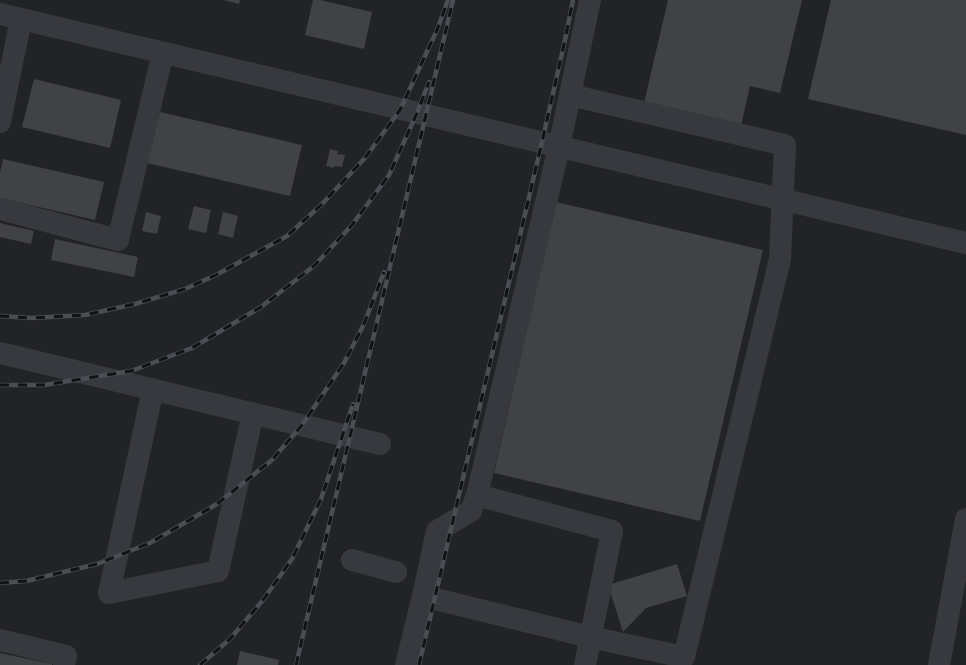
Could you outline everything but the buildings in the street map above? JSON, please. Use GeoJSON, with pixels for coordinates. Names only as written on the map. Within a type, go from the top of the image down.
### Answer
{"type":"FeatureCollection","features":[{"type":"Feature","properties":{"kind":"lane"},"geometry":{"type":"LineString","coordinates":[[406,665],[438,531],[471,511],[478,495],[559,146],[590,0]]}},
{"type":"Feature","properties":{"kind":"lane"},"geometry":{"type":"LineString","coordinates":[[0,122],[9,12],[163,53],[966,243]]}},
{"type":"Feature","properties":{"kind":"lane"},"geometry":{"type":"LineString","coordinates":[[0,209],[118,240],[163,53]]}},
{"type":"Feature","properties":{"kind":"lane"},"geometry":{"type":"LineString","coordinates":[[423,596],[590,637],[684,657],[780,259],[785,145],[570,95]]}},
{"type":"Feature","properties":{"kind":"lane"},"geometry":{"type":"LineString","coordinates":[[0,353],[380,444]]}},
{"type":"Feature","properties":{"kind":"lane"},"geometry":{"type":"LineString","coordinates":[[153,390],[109,593],[218,571],[253,413]]}},
{"type":"Feature","properties":{"kind":"lane"},"geometry":{"type":"LineString","coordinates":[[478,495],[612,531],[584,665]]}},
{"type":"Feature","properties":{"kind":"lane"},"geometry":{"type":"LineString","coordinates":[[939,665],[966,519]]}},
{"type":"Feature","properties":{"kind":"lane"},"geometry":{"type":"LineString","coordinates":[[352,560],[396,572]]}},
{"type":"Feature","properties":{"kind":"lane"},"geometry":{"type":"LineString","coordinates":[[0,640],[66,656],[64,665]]}},
{"type":"Feature","properties":{"kind":"shaded area"},"geometry":{"type":"Polygon","coordinates":[[[0,0],[966,0],[966,665],[0,665],[0,0]]]}},
{"type":"Feature","properties":{"kind":"railway"},"geometry":{"type":"LineString","coordinates":[[0,316],[31,318],[85,315],[135,304],[185,289],[216,275],[287,236],[321,205],[365,158],[400,110],[437,30],[448,0]]}},
{"type":"Feature","properties":{"kind":"railway"},"geometry":{"type":"LineString","coordinates":[[296,665],[453,0]]}},
{"type":"Feature","properties":{"kind":"railway"},"geometry":{"type":"LineString","coordinates":[[419,665],[542,142],[573,0]]}},
{"type":"Feature","properties":{"kind":"railway"},"geometry":{"type":"LineString","coordinates":[[0,385],[44,385],[131,371],[192,348],[261,307],[314,266],[352,225],[389,175],[417,113],[429,82]]}},
{"type":"Feature","properties":{"kind":"railway"},"geometry":{"type":"LineString","coordinates":[[0,583],[26,581],[97,564],[150,543],[217,504],[272,460],[302,425],[344,363],[364,324],[384,272]]}},
{"type":"Feature","properties":{"kind":"railway"},"geometry":{"type":"LineString","coordinates":[[200,665],[230,639],[263,600],[292,559],[321,499],[353,404]]}}]}
